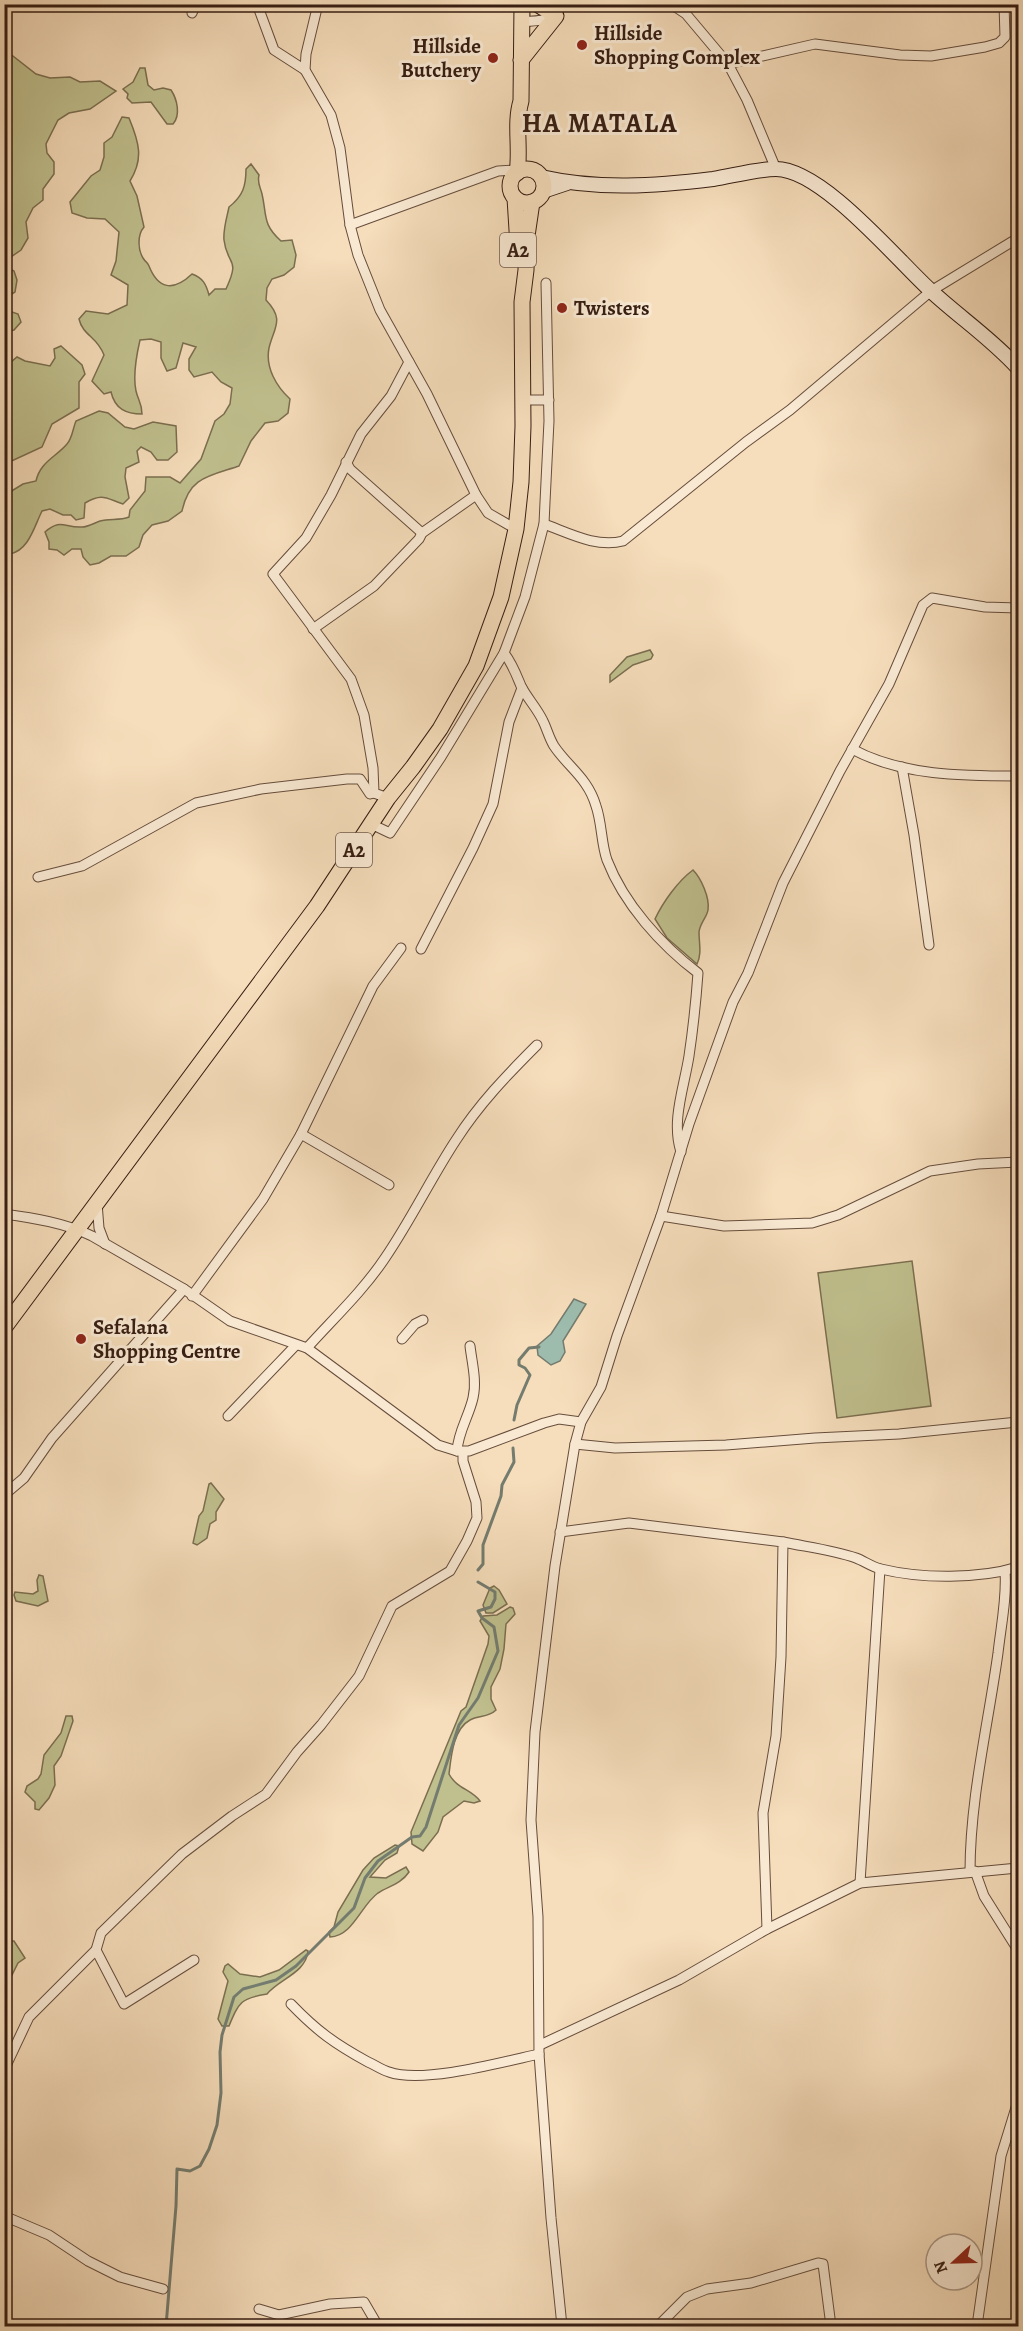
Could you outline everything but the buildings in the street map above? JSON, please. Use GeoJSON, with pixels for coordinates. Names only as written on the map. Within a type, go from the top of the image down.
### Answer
{"type":"FeatureCollection","features":[{"type":"Feature","properties":{"kind":"main road","name":"A2"},"geometry":{"type":"LineString","coordinates":[[515,198],[523,203],[532,202],[541,196],[530,176],[527,158],[526,109],[521,100],[522,4]]}},
{"type":"Feature","properties":{"kind":"main road"},"geometry":{"type":"LineString","coordinates":[[521,60],[559,10],[537,4]]}},
{"type":"Feature","properties":{"kind":"main road"},"geometry":{"type":"LineString","coordinates":[[530,176],[567,183],[624,187],[698,181],[776,169],[799,174],[830,194],[931,291],[1005,353],[1018,368]]}},
{"type":"Feature","properties":{"kind":"main road","name":"A2"},"geometry":{"type":"LineString","coordinates":[[522,302],[518,271],[519,237],[515,198],[510,188],[513,177],[530,176]]}},
{"type":"Feature","properties":{"kind":"main road","name":"A2"},"geometry":{"type":"LineString","coordinates":[[4,1328],[317,906],[371,824],[381,796],[413,767],[440,729],[476,666],[501,597],[516,529],[521,482],[522,302],[532,202]]}},
{"type":"Feature","properties":{"kind":"street"},"geometry":{"type":"LineString","coordinates":[[258,4],[274,50],[305,70],[331,115],[340,148],[350,225],[358,255],[380,310],[428,394],[477,495],[489,513],[516,529]]}},
{"type":"Feature","properties":{"kind":"street"},"geometry":{"type":"LineString","coordinates":[[305,70],[306,54],[318,4]]}},
{"type":"Feature","properties":{"kind":"street"},"geometry":{"type":"LineString","coordinates":[[671,4],[686,14],[728,64],[747,100],[776,169]]}},
{"type":"Feature","properties":{"kind":"street"},"geometry":{"type":"LineString","coordinates":[[728,64],[815,44],[900,55],[931,56],[985,47],[999,43],[1005,38],[1004,4]]}},
{"type":"Feature","properties":{"kind":"street"},"geometry":{"type":"LineString","coordinates":[[522,22],[542,20],[559,10]]}},
{"type":"Feature","properties":{"kind":"street"},"geometry":{"type":"LineString","coordinates":[[350,225],[498,171],[530,176]]}},
{"type":"Feature","properties":{"kind":"street"},"geometry":{"type":"LineString","coordinates":[[544,524],[593,542],[611,544],[623,541],[746,442],[790,410],[931,291],[1018,238]]}},
{"type":"Feature","properties":{"kind":"street"},"geometry":{"type":"LineString","coordinates":[[371,824],[390,833],[441,758],[504,653],[525,597],[544,524],[549,400],[546,283]]}},
{"type":"Feature","properties":{"kind":"street"},"geometry":{"type":"LineString","coordinates":[[38,877],[82,866],[196,803],[261,789],[346,779],[360,779],[370,794],[381,796],[361,706],[351,679],[273,574],[306,538],[331,495],[361,434],[391,396],[409,362]]}},
{"type":"Feature","properties":{"kind":"street"},"geometry":{"type":"LineString","coordinates":[[522,399],[549,400]]}},
{"type":"Feature","properties":{"kind":"street"},"geometry":{"type":"LineString","coordinates":[[346,462],[350,469],[422,533]]}},
{"type":"Feature","properties":{"kind":"street"},"geometry":{"type":"LineString","coordinates":[[313,630],[374,586],[419,539],[422,533],[477,495]]}},
{"type":"Feature","properties":{"kind":"street"},"geometry":{"type":"LineString","coordinates":[[562,2326],[551,2218],[540,2049],[538,1917],[531,1820],[533,1758],[560,1532],[575,1444],[581,1422],[601,1387],[661,1216],[688,1124],[733,1002],[748,973],[783,883],[852,748],[889,684],[923,605],[932,598],[984,607],[1018,608]]}},
{"type":"Feature","properties":{"kind":"street"},"geometry":{"type":"LineString","coordinates":[[504,653],[543,721],[556,749],[577,771],[590,791],[597,806],[606,858],[621,888],[673,954],[698,974],[689,1057],[676,1125],[681,1152]]}},
{"type":"Feature","properties":{"kind":"street"},"geometry":{"type":"LineString","coordinates":[[421,949],[493,804],[509,722],[522,688]]}},
{"type":"Feature","properties":{"kind":"street"},"geometry":{"type":"LineString","coordinates":[[852,748],[866,757],[902,767],[963,775],[1018,776]]}},
{"type":"Feature","properties":{"kind":"street"},"geometry":{"type":"LineString","coordinates":[[902,767],[929,945]]}},
{"type":"Feature","properties":{"kind":"street"},"geometry":{"type":"LineString","coordinates":[[192,1296],[263,1199],[301,1134],[373,986],[401,948]]}},
{"type":"Feature","properties":{"kind":"street"},"geometry":{"type":"LineString","coordinates":[[307,1348],[384,1260],[421,1203],[435,1174],[458,1137],[498,1084],[537,1045]]}},
{"type":"Feature","properties":{"kind":"street"},"geometry":{"type":"LineString","coordinates":[[301,1134],[389,1185]]}},
{"type":"Feature","properties":{"kind":"street"},"geometry":{"type":"LineString","coordinates":[[661,1216],[724,1226],[812,1223],[838,1215],[930,1171],[978,1164],[1018,1162]]}},
{"type":"Feature","properties":{"kind":"street"},"geometry":{"type":"LineString","coordinates":[[97,1203],[99,1228],[105,1244]]}},
{"type":"Feature","properties":{"kind":"street"},"geometry":{"type":"LineString","coordinates":[[4,1214],[39,1218],[78,1229],[183,1289],[230,1321],[307,1348],[438,1444],[460,1452],[484,1447],[559,1419],[581,1422]]}},
{"type":"Feature","properties":{"kind":"street"},"geometry":{"type":"LineString","coordinates":[[4,1495],[24,1479],[52,1438],[183,1289]]}},
{"type":"Feature","properties":{"kind":"street"},"geometry":{"type":"LineString","coordinates":[[402,1339],[423,1320]]}},
{"type":"Feature","properties":{"kind":"street"},"geometry":{"type":"LineString","coordinates":[[228,1416],[296,1345]]}},
{"type":"Feature","properties":{"kind":"street"},"geometry":{"type":"LineString","coordinates":[[4,2070],[28,2017],[96,1950],[101,1933],[182,1854],[266,1794],[359,1676],[392,1606],[450,1571],[477,1518],[476,1502],[457,1442],[473,1400],[475,1386],[470,1346]]}},
{"type":"Feature","properties":{"kind":"street"},"geometry":{"type":"LineString","coordinates":[[575,1444],[615,1448],[726,1445],[899,1434],[1018,1422]]}},
{"type":"Feature","properties":{"kind":"street"},"geometry":{"type":"LineString","coordinates":[[560,1532],[629,1523],[783,1542],[854,1557],[880,1569],[914,1574],[970,1576],[1018,1567]]}},
{"type":"Feature","properties":{"kind":"street"},"geometry":{"type":"LineString","coordinates":[[767,1929],[763,1813],[776,1736],[781,1658],[783,1542]]}},
{"type":"Feature","properties":{"kind":"street"},"geometry":{"type":"LineString","coordinates":[[860,1883],[880,1569]]}},
{"type":"Feature","properties":{"kind":"street"},"geometry":{"type":"LineString","coordinates":[[1005,1571],[1006,1584],[997,1658],[974,1816],[972,1871],[984,1896],[1018,1950]]}},
{"type":"Feature","properties":{"kind":"street"},"geometry":{"type":"LineString","coordinates":[[291,2004],[318,2032],[341,2048],[389,2073],[434,2074],[540,2049],[679,1980],[767,1929],[860,1883],[1018,1868]]}},
{"type":"Feature","properties":{"kind":"street"},"geometry":{"type":"LineString","coordinates":[[96,1950],[124,2004],[194,1960]]}},
{"type":"Feature","properties":{"kind":"street"},"geometry":{"type":"LineString","coordinates":[[977,2326],[1001,2156],[1018,2101]]}},
{"type":"Feature","properties":{"kind":"street"},"geometry":{"type":"LineString","coordinates":[[4,2216],[49,2235],[120,2277],[163,2289]]}},
{"type":"Feature","properties":{"kind":"street"},"geometry":{"type":"LineString","coordinates":[[658,2326],[687,2297],[706,2289],[751,2283],[818,2263],[823,2264],[831,2326]]}},
{"type":"Feature","properties":{"kind":"street"},"geometry":{"type":"LineString","coordinates":[[259,2309],[279,2315],[330,2304],[364,2302],[378,2326]]}},
{"type":"Feature","properties":{"kind":"green space"},"geometry":{"type":"Polygon","coordinates":[[[4,49],[36,74],[50,78],[70,77],[80,82],[100,81],[116,91],[90,109],[69,113],[58,120],[46,144],[47,153],[54,162],[54,174],[43,189],[43,200],[33,208],[26,222],[28,238],[21,250],[5,261],[4,49]]]}},
{"type":"Feature","properties":{"kind":"green space"},"geometry":{"type":"Polygon","coordinates":[[[140,68],[145,68],[148,85],[154,90],[163,88],[171,90],[177,107],[177,116],[173,124],[167,124],[151,102],[132,103],[127,98],[128,94],[123,89],[133,82],[140,68]]]}},
{"type":"Feature","properties":{"kind":"green space"},"geometry":{"type":"Polygon","coordinates":[[[122,117],[129,118],[138,150],[137,165],[130,181],[137,196],[144,227],[139,238],[140,251],[153,274],[162,283],[179,284],[192,274],[204,282],[209,295],[215,289],[226,289],[233,266],[224,240],[229,207],[241,195],[246,169],[251,164],[259,175],[268,224],[281,241],[292,240],[296,255],[294,267],[284,275],[272,279],[267,288],[266,300],[277,318],[268,355],[270,370],[290,399],[288,413],[278,421],[265,423],[251,441],[239,466],[195,484],[185,500],[182,511],[168,521],[152,525],[143,535],[139,547],[126,556],[111,556],[90,565],[83,557],[81,549],[72,549],[64,555],[57,550],[49,549],[45,532],[55,525],[84,527],[104,520],[129,517],[130,510],[145,491],[146,477],[170,477],[180,483],[201,459],[215,421],[224,414],[230,404],[232,388],[221,382],[212,372],[194,377],[189,370],[189,359],[196,347],[183,343],[176,368],[167,371],[161,358],[161,342],[151,339],[140,340],[136,365],[135,385],[142,414],[122,409],[115,403],[111,392],[104,394],[92,381],[104,355],[79,319],[86,311],[108,314],[127,305],[128,285],[111,275],[116,261],[119,232],[105,219],[87,218],[72,213],[70,202],[91,176],[100,170],[104,157],[104,143],[112,137],[122,117]]]}},
{"type":"Feature","properties":{"kind":"green space"},"geometry":{"type":"Polygon","coordinates":[[[8,268],[14,271],[17,280],[15,292],[7,297],[5,304],[5,269],[8,268]]]}},
{"type":"Feature","properties":{"kind":"green space"},"geometry":{"type":"Polygon","coordinates":[[[5,304],[9,311],[18,314],[21,322],[14,330],[5,332],[5,304]]]}},
{"type":"Feature","properties":{"kind":"green space"},"geometry":{"type":"Polygon","coordinates":[[[61,346],[82,365],[85,374],[79,382],[79,408],[52,424],[42,447],[5,464],[5,372],[9,371],[10,363],[17,357],[50,366],[55,358],[54,349],[61,346]]]}},
{"type":"Feature","properties":{"kind":"green space"},"geometry":{"type":"Polygon","coordinates":[[[99,411],[108,413],[125,427],[134,429],[153,422],[176,426],[177,452],[168,460],[157,460],[151,452],[141,447],[137,451],[139,462],[126,468],[125,477],[129,498],[123,504],[101,497],[96,498],[85,503],[84,518],[76,520],[71,515],[63,515],[50,509],[42,511],[26,543],[17,552],[10,554],[5,548],[5,495],[23,484],[36,481],[45,464],[69,442],[76,421],[99,411]]]}},
{"type":"Feature","properties":{"kind":"green space"},"geometry":{"type":"Polygon","coordinates":[[[650,650],[653,655],[651,659],[633,665],[610,682],[610,675],[627,657],[650,650]]]}},
{"type":"Feature","properties":{"kind":"green space"},"geometry":{"type":"Polygon","coordinates":[[[693,870],[708,900],[707,913],[699,932],[700,952],[697,964],[667,938],[655,919],[671,892],[693,870]]]}},
{"type":"Feature","properties":{"kind":"green space"},"geometry":{"type":"Polygon","coordinates":[[[912,1261],[931,1406],[837,1418],[818,1273],[912,1261]]]}},
{"type":"Feature","properties":{"kind":"green space"},"geometry":{"type":"Polygon","coordinates":[[[211,1483],[224,1499],[216,1512],[216,1520],[210,1524],[207,1538],[197,1545],[193,1543],[199,1516],[203,1511],[211,1483]]]}},
{"type":"Feature","properties":{"kind":"green space"},"geometry":{"type":"Polygon","coordinates":[[[39,1575],[43,1576],[48,1601],[38,1606],[16,1601],[15,1592],[33,1594],[38,1591],[39,1575]]]}},
{"type":"Feature","properties":{"kind":"green space"},"geometry":{"type":"Polygon","coordinates":[[[494,1586],[507,1604],[493,1613],[486,1613],[483,1605],[490,1588],[494,1586]]]}},
{"type":"Feature","properties":{"kind":"green space"},"geometry":{"type":"Polygon","coordinates":[[[510,1607],[513,1608],[515,1614],[506,1624],[500,1669],[491,1687],[491,1699],[496,1710],[490,1714],[473,1718],[464,1724],[456,1737],[451,1760],[449,1774],[452,1779],[480,1801],[474,1803],[464,1801],[443,1817],[438,1832],[423,1851],[412,1844],[411,1832],[461,1711],[466,1707],[488,1644],[489,1636],[480,1621],[483,1616],[497,1615],[510,1607]]]}},
{"type":"Feature","properties":{"kind":"green space"},"geometry":{"type":"Polygon","coordinates":[[[66,1716],[72,1716],[73,1721],[61,1756],[54,1766],[55,1785],[49,1798],[39,1810],[35,1809],[35,1802],[25,1792],[27,1786],[38,1779],[41,1774],[44,1755],[61,1733],[66,1716]]]}},
{"type":"Feature","properties":{"kind":"green space"},"geometry":{"type":"Polygon","coordinates":[[[395,1845],[399,1846],[397,1853],[385,1860],[370,1877],[386,1878],[406,1867],[409,1872],[399,1882],[372,1898],[345,1931],[330,1937],[329,1932],[334,1927],[338,1912],[363,1870],[374,1858],[395,1845]]]}},
{"type":"Feature","properties":{"kind":"green space"},"geometry":{"type":"Polygon","coordinates":[[[14,1941],[25,1958],[18,1963],[12,1975],[6,1975],[5,1947],[14,1941]]]}},
{"type":"Feature","properties":{"kind":"green space"},"geometry":{"type":"Polygon","coordinates":[[[306,1950],[308,1951],[306,1959],[297,1970],[267,1994],[242,2002],[229,2026],[222,2026],[218,2019],[228,1981],[223,1972],[225,1966],[228,1964],[240,1974],[260,1977],[279,1970],[306,1950]]]}},
{"type":"Feature","properties":{"kind":"shaded area"},"geometry":{"type":"Polygon","coordinates":[[[574,1299],[586,1304],[563,1341],[565,1352],[560,1361],[551,1365],[538,1355],[537,1346],[551,1334],[574,1299]]]}},
{"type":"Feature","properties":{"kind":"waterway"},"geometry":{"type":"LineString","coordinates":[[514,1420],[517,1405],[530,1375],[525,1368],[519,1365],[519,1360],[529,1348],[539,1347]]}},
{"type":"Feature","properties":{"kind":"waterway"},"geometry":{"type":"LineString","coordinates":[[478,1570],[483,1564],[483,1545],[501,1496],[502,1485],[514,1462],[513,1448]]}},
{"type":"Feature","properties":{"kind":"waterway"},"geometry":{"type":"LineString","coordinates":[[166,2326],[177,2169],[190,2171],[200,2166],[209,2149],[217,2125],[221,2093],[222,2035],[234,1997],[243,1989],[276,1980],[296,1966],[354,1908],[365,1878],[378,1861],[412,1837],[420,1836],[426,1827],[459,1725],[478,1698],[498,1651],[494,1627],[482,1618],[478,1611],[491,1607],[495,1599],[495,1592],[478,1582]]}},
{"type":"Feature","properties":{"kind":"place","name":"Hillside Shopping Complex"},"geometry":{"type":"Point","coordinates":[582,45]}},
{"type":"Feature","properties":{"kind":"place","name":"Hillside Butchery"},"geometry":{"type":"Point","coordinates":[493,58]}},
{"type":"Feature","properties":{"kind":"place","name":"Twisters"},"geometry":{"type":"Point","coordinates":[562,308]}},
{"type":"Feature","properties":{"kind":"place","name":"Sefalana Shopping Centre"},"geometry":{"type":"Point","coordinates":[81,1339]}},
{"type":"Feature","properties":{"kind":"district","name":"HA MATALA"},"geometry":{"type":"Point","coordinates":[600,123]}}]}
